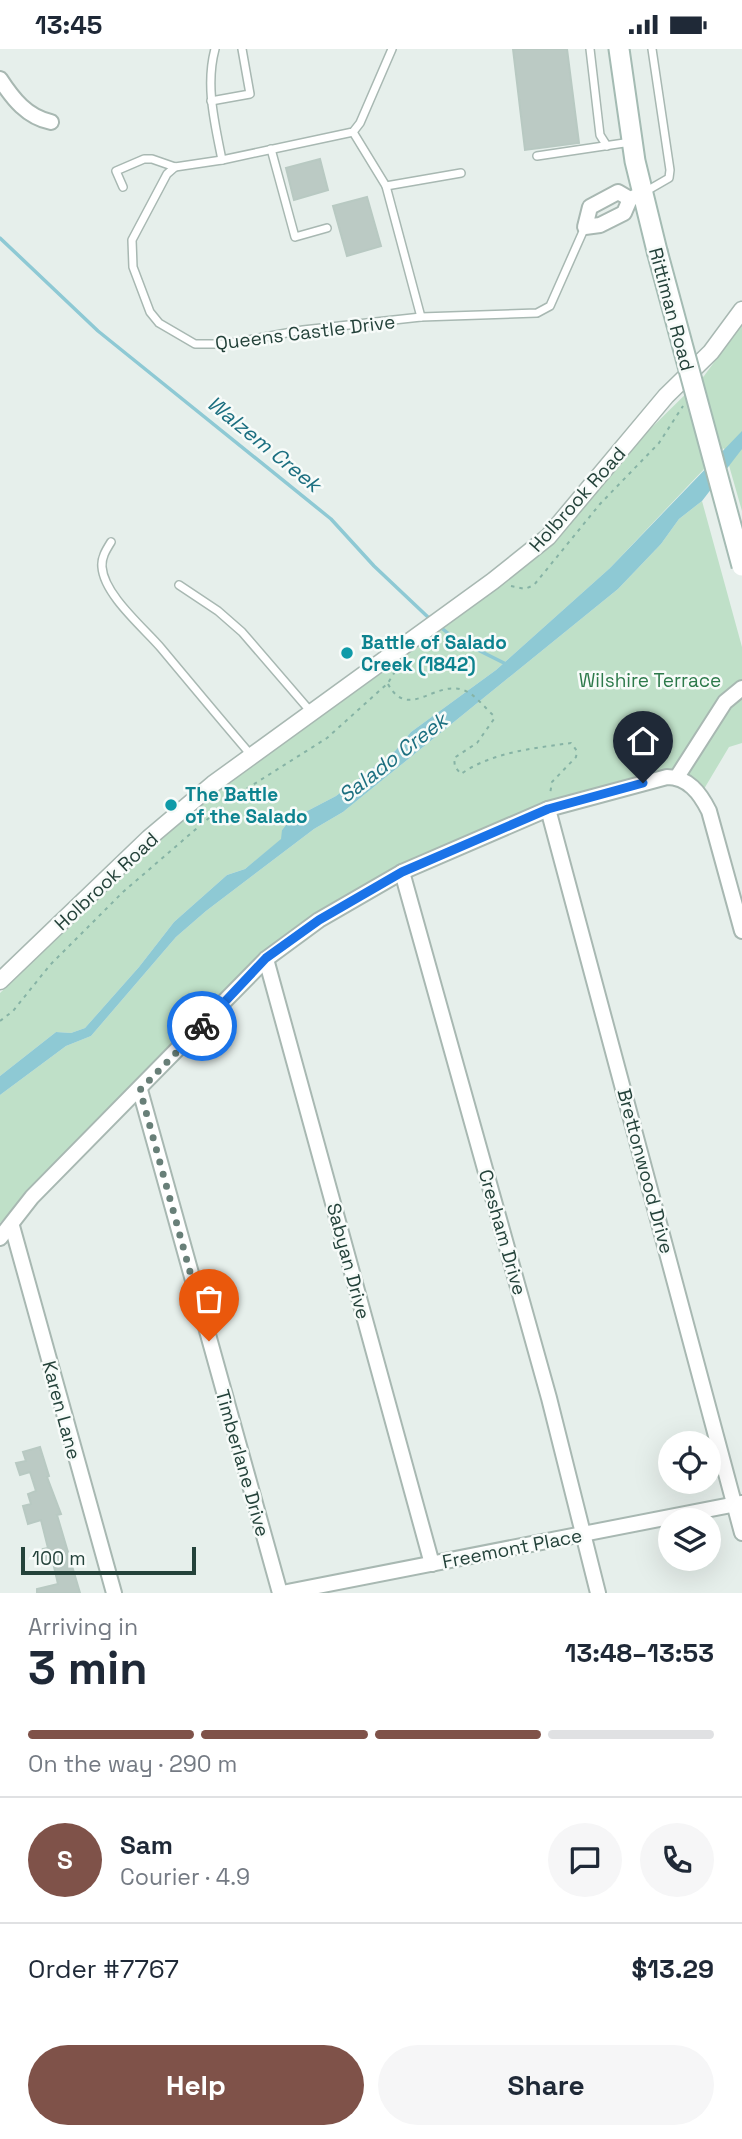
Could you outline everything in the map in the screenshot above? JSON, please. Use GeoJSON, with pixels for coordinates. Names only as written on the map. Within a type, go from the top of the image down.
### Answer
{"type":"FeatureCollection","features":[{"type":"Feature","properties":{"kind":"main road","name":"Rittiman Road"},"geometry":{"type":"LineString","coordinates":[[619,49],[632,142],[636,196],[657,251],[742,566]]}},
{"type":"Feature","properties":{"kind":"street"},"geometry":{"type":"LineString","coordinates":[[0,79],[25,110],[38,119],[51,122]]}},
{"type":"Feature","properties":{"kind":"street","name":"Queens Castle Drive"},"geometry":{"type":"LineString","coordinates":[[585,226],[590,207],[618,193],[636,196]]}},
{"type":"Feature","properties":{"kind":"street"},"geometry":{"type":"LineString","coordinates":[[585,226],[600,225],[624,213],[636,196]]}},
{"type":"Feature","properties":{"kind":"street","name":"Holbrook Road"},"geometry":{"type":"LineString","coordinates":[[0,981],[149,838],[213,784],[312,712],[399,657],[548,537],[666,396],[711,352],[742,310]]}},
{"type":"Feature","properties":{"kind":"street"},"geometry":{"type":"LineString","coordinates":[[677,777],[725,702],[742,688]]}},
{"type":"Feature","properties":{"kind":"street"},"geometry":{"type":"LineString","coordinates":[[0,1238],[32,1197],[140,1090],[266,958],[319,920],[402,872],[548,809],[667,777],[677,777],[694,789],[709,811],[742,932]]}},
{"type":"Feature","properties":{"kind":"street","name":"Brettonwood Drive"},"geometry":{"type":"LineString","coordinates":[[548,809],[738,1504],[742,1533]]}},
{"type":"Feature","properties":{"kind":"street","name":"Cresham Drive"},"geometry":{"type":"LineString","coordinates":[[402,872],[549,1398],[598,1593]]}},
{"type":"Feature","properties":{"kind":"street","name":"Sabyan Drive"},"geometry":{"type":"LineString","coordinates":[[266,958],[432,1564]]}},
{"type":"Feature","properties":{"kind":"street","name":"Timberlane Drive"},"geometry":{"type":"LineString","coordinates":[[140,1090],[281,1593]]}},
{"type":"Feature","properties":{"kind":"street","name":"Karen Lane"},"geometry":{"type":"LineString","coordinates":[[12,1226],[114,1593]]}},
{"type":"Feature","properties":{"kind":"street","name":"Freemont Place"},"geometry":{"type":"LineString","coordinates":[[281,1593],[738,1504]]}},
{"type":"Feature","properties":{"kind":"lane"},"geometry":{"type":"LineString","coordinates":[[215,49],[210,79],[211,101],[222,160]]}},
{"type":"Feature","properties":{"kind":"lane"},"geometry":{"type":"LineString","coordinates":[[211,101],[250,94],[242,49]]}},
{"type":"Feature","properties":{"kind":"lane"},"geometry":{"type":"LineString","coordinates":[[123,187],[116,171],[133,161],[152,159],[175,167],[222,160],[353,132],[360,123],[393,49]]}},
{"type":"Feature","properties":{"kind":"lane"},"geometry":{"type":"LineString","coordinates":[[590,49],[600,135],[607,146]]}},
{"type":"Feature","properties":{"kind":"lane"},"geometry":{"type":"LineString","coordinates":[[636,196],[669,178],[670,170],[652,49]]}},
{"type":"Feature","properties":{"kind":"lane","name":"Queens Castle Drive"},"geometry":{"type":"LineString","coordinates":[[353,132],[386,186],[421,317]]}},
{"type":"Feature","properties":{"kind":"lane"},"geometry":{"type":"LineString","coordinates":[[537,156],[632,142]]}},
{"type":"Feature","properties":{"kind":"lane"},"geometry":{"type":"LineString","coordinates":[[271,149],[295,237],[327,228]]}},
{"type":"Feature","properties":{"kind":"lane","name":"Queens Castle Drive"},"geometry":{"type":"LineString","coordinates":[[175,167],[167,174],[132,240],[131,250],[137,280],[150,312],[159,323],[194,344],[226,344],[303,330],[421,317],[529,314],[550,306],[585,226]]}},
{"type":"Feature","properties":{"kind":"lane"},"geometry":{"type":"LineString","coordinates":[[386,186],[460,173]]}},
{"type":"Feature","properties":{"kind":"lane"},"geometry":{"type":"LineString","coordinates":[[111,542],[103,555],[102,568],[108,584],[127,612],[252,756]]}},
{"type":"Feature","properties":{"kind":"lane"},"geometry":{"type":"LineString","coordinates":[[179,585],[218,611],[242,632],[312,712]]}},
{"type":"Feature","properties":{"kind":"path"},"geometry":{"type":"LineString","coordinates":[[508,586],[525,589],[534,585],[600,504],[659,443],[684,405]]}},
{"type":"Feature","properties":{"kind":"path"},"geometry":{"type":"LineString","coordinates":[[0,1021],[13,1011],[50,965],[122,891],[258,778],[327,738],[388,683],[399,657]]}},
{"type":"Feature","properties":{"kind":"path"},"geometry":{"type":"LineString","coordinates":[[388,683],[393,693],[402,699],[421,700],[445,688],[468,692],[494,719],[477,743],[454,758],[455,767],[461,774],[495,758],[526,749],[571,743],[577,751],[576,757],[552,782],[548,809]]}},
{"type":"Feature","properties":{"kind":"green space","name":"Wilshire Terrace"},"geometry":{"type":"Polygon","coordinates":[[[742,324],[742,511],[724,448],[610,568],[496,670],[411,732],[395,751],[336,796],[290,820],[282,830],[282,839],[245,869],[227,875],[174,922],[139,967],[85,1028],[71,1033],[56,1032],[0,1076],[0,993],[160,840],[207,799],[510,578],[553,541],[630,449],[704,376],[742,324]]]}},
{"type":"Feature","properties":{"kind":"green space","name":"Wilshire Terrace"},"geometry":{"type":"Polygon","coordinates":[[[702,501],[742,647],[742,743],[729,747],[704,789],[679,768],[593,789],[538,809],[371,884],[292,930],[243,971],[0,1223],[0,1095],[66,1046],[91,1036],[176,937],[314,829],[343,812],[618,589],[661,544],[679,519],[702,501]]]}},
{"type":"Feature","properties":{"kind":"water","name":"Salado Creek"},"geometry":{"type":"Polygon","coordinates":[[[742,431],[742,449],[702,501],[679,519],[661,544],[618,589],[343,812],[314,829],[206,911],[176,937],[91,1036],[66,1046],[0,1095],[0,1076],[56,1032],[71,1033],[85,1028],[139,967],[174,922],[227,875],[245,869],[281,839],[282,830],[290,820],[336,796],[395,751],[411,732],[496,670],[610,568],[742,431]]]}},
{"type":"Feature","properties":{"kind":"building"},"geometry":{"type":"Polygon","coordinates":[[[513,49],[567,49],[579,143],[525,150],[513,49]]]}},
{"type":"Feature","properties":{"kind":"building"},"geometry":{"type":"Polygon","coordinates":[[[320,159],[328,190],[294,200],[286,168],[320,159]]]}},
{"type":"Feature","properties":{"kind":"building"},"geometry":{"type":"Polygon","coordinates":[[[367,197],[381,246],[347,256],[333,206],[367,197]]]}},
{"type":"Feature","properties":{"kind":"building"},"geometry":{"type":"Polygon","coordinates":[[[40,1447],[49,1476],[47,1477],[61,1514],[57,1515],[80,1593],[37,1593],[37,1589],[58,1584],[52,1558],[46,1560],[43,1549],[48,1548],[41,1520],[28,1524],[23,1506],[31,1504],[28,1494],[36,1491],[30,1472],[20,1475],[16,1463],[26,1461],[23,1452],[40,1447]]]}},
{"type":"Feature","properties":{"kind":"waterway","name":"Walzem Creek"},"geometry":{"type":"LineString","coordinates":[[0,238],[98,331],[331,519],[374,566],[430,619]]}},
{"type":"Feature","properties":{"kind":"waterway","name":"Walzem Creek"},"geometry":{"type":"LineString","coordinates":[[439,626],[454,638],[508,665]]}},
{"type":"Feature","properties":{"kind":"way so far"},"geometry":{"type":"LineString","coordinates":[[202,1026],[140,1090],[209,1341]]}},
{"type":"Feature","properties":{"kind":"place","name":"Battle of Salado Creek (1842)"},"geometry":{"type":"Point","coordinates":[347,653]}},
{"type":"Feature","properties":{"kind":"place","name":"The Battle of the Salado"},"geometry":{"type":"Point","coordinates":[171,805]}},
{"type":"Feature","properties":{"kind":"route"},"geometry":{"type":"LineString","coordinates":[[202,1026],[266,958],[319,920],[402,872],[548,809],[643,783]]}}]}
